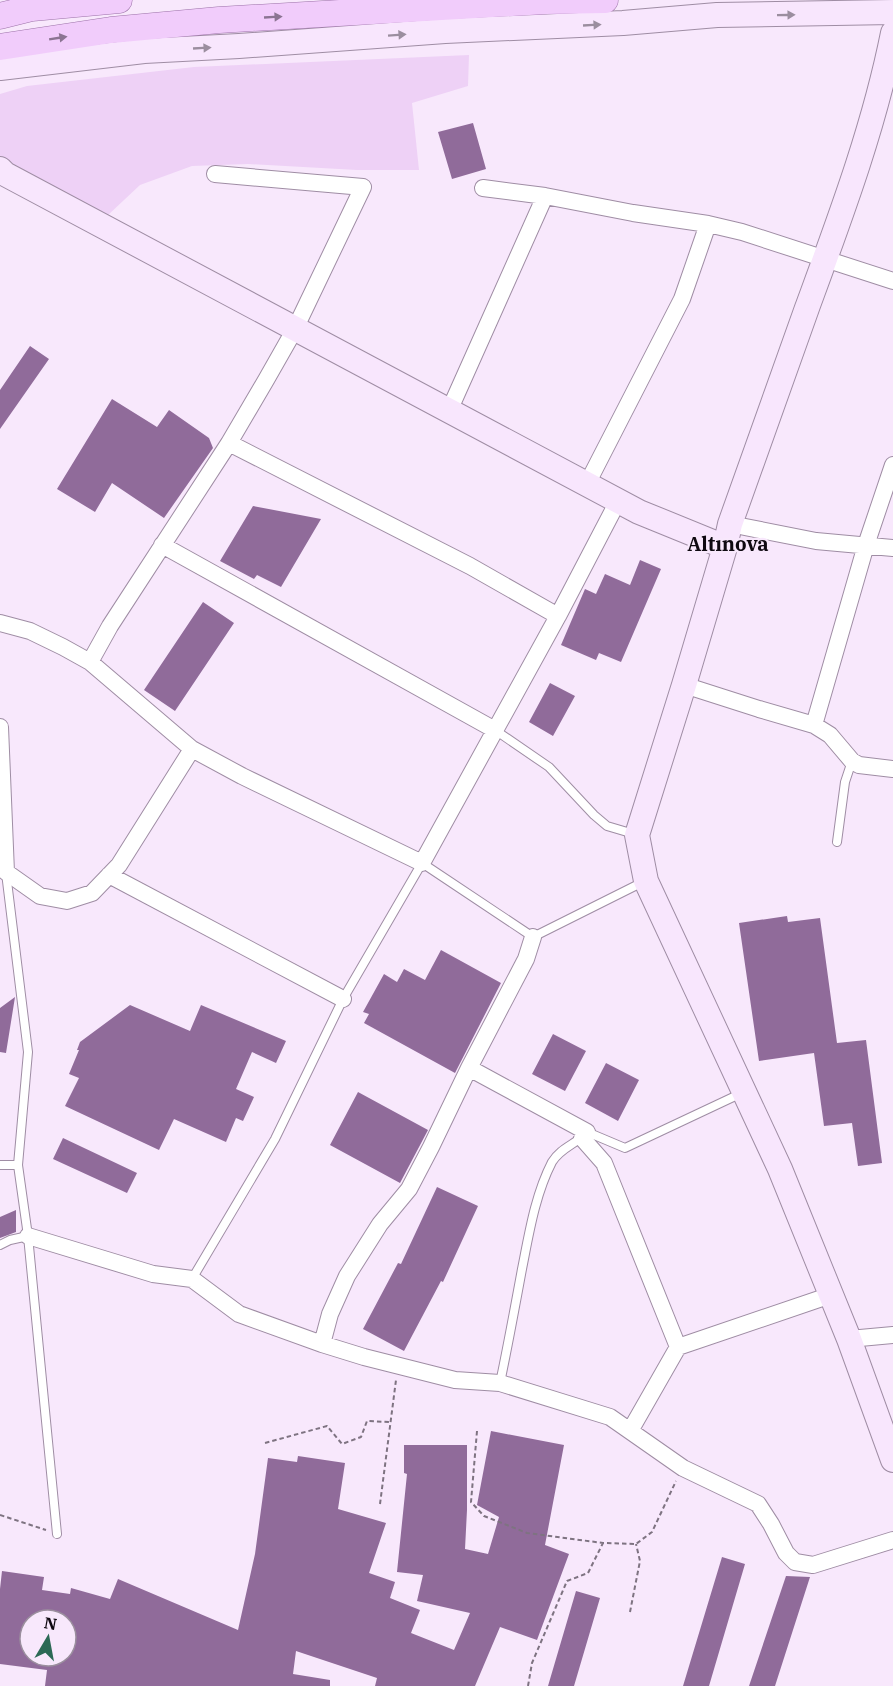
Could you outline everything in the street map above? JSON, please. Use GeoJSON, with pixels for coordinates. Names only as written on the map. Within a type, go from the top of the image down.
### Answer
{"type":"FeatureCollection","features":[{"type":"Feature","properties":{"kind":"main road"},"geometry":{"type":"LineString","coordinates":[[0,47],[111,30],[231,19],[546,1],[605,0]]}},
{"type":"Feature","properties":{"kind":"main road"},"geometry":{"type":"LineString","coordinates":[[0,16],[32,8],[104,1]]}},
{"type":"Feature","properties":{"kind":"street"},"geometry":{"type":"LineString","coordinates":[[0,68],[144,51],[445,31],[623,23],[717,15],[893,12]]}},
{"type":"Feature","properties":{"kind":"street"},"geometry":{"type":"LineString","coordinates":[[111,30],[144,51]]}},
{"type":"Feature","properties":{"kind":"street"},"geometry":{"type":"LineString","coordinates":[[893,33],[885,74],[847,200],[728,535],[637,835],[646,881],[780,1169],[849,1339],[893,1460]]}},
{"type":"Feature","properties":{"kind":"street"},"geometry":{"type":"LineString","coordinates":[[0,169],[5,174],[639,512],[728,535],[893,548]]}},
{"type":"Feature","properties":{"kind":"street"},"geometry":{"type":"LineString","coordinates":[[90,662],[110,626],[229,443],[295,329],[363,187],[215,174]]}},
{"type":"Feature","properties":{"kind":"street"},"geometry":{"type":"LineString","coordinates":[[483,188],[545,196],[633,213],[708,224],[742,232],[893,282]]}},
{"type":"Feature","properties":{"kind":"street"},"geometry":{"type":"LineString","coordinates":[[449,411],[545,196]]}},
{"type":"Feature","properties":{"kind":"street"},"geometry":{"type":"LineString","coordinates":[[586,484],[682,299],[708,224]]}},
{"type":"Feature","properties":{"kind":"street"},"geometry":{"type":"LineString","coordinates":[[229,443],[470,566],[558,616]]}},
{"type":"Feature","properties":{"kind":"street"},"geometry":{"type":"LineString","coordinates":[[814,725],[866,545],[893,465]]}},
{"type":"Feature","properties":{"kind":"street"},"geometry":{"type":"LineString","coordinates":[[0,623],[30,631],[90,662],[192,749],[242,776],[422,863],[558,616],[618,501]]}},
{"type":"Feature","properties":{"kind":"street"},"geometry":{"type":"LineString","coordinates":[[162,545],[495,730]]}},
{"type":"Feature","properties":{"kind":"street"},"geometry":{"type":"LineString","coordinates":[[684,685],[759,710],[814,725],[830,735],[852,761],[859,765],[893,769]]}},
{"type":"Feature","properties":{"kind":"street"},"geometry":{"type":"LineString","coordinates":[[0,727],[3,871],[40,896],[67,901],[92,893],[119,865],[192,749]]}},
{"type":"Feature","properties":{"kind":"street"},"geometry":{"type":"LineString","coordinates":[[110,875],[344,999]]}},
{"type":"Feature","properties":{"kind":"street"},"geometry":{"type":"LineString","coordinates":[[322,1344],[330,1314],[347,1276],[380,1224],[409,1189],[526,959],[533,937]]}},
{"type":"Feature","properties":{"kind":"street"},"geometry":{"type":"LineString","coordinates":[[469,1068],[584,1135],[603,1163],[678,1347]]}},
{"type":"Feature","properties":{"kind":"street"},"geometry":{"type":"LineString","coordinates":[[28,1236],[153,1274],[192,1279],[239,1314],[322,1344],[455,1380],[500,1383],[610,1417],[683,1468],[758,1504],[786,1553],[795,1562],[813,1565],[893,1540]]}},
{"type":"Feature","properties":{"kind":"street"},"geometry":{"type":"LineString","coordinates":[[630,1431],[678,1347],[831,1295]]}},
{"type":"Feature","properties":{"kind":"street"},"geometry":{"type":"LineString","coordinates":[[849,1339],[893,1335]]}},
{"type":"Feature","properties":{"kind":"lane"},"geometry":{"type":"LineString","coordinates":[[495,730],[549,767],[607,826],[637,835]]}},
{"type":"Feature","properties":{"kind":"lane"},"geometry":{"type":"LineString","coordinates":[[837,842],[845,782],[852,761]]}},
{"type":"Feature","properties":{"kind":"lane"},"geometry":{"type":"LineString","coordinates":[[192,1279],[275,1139],[344,999],[422,863],[533,937],[646,881]]}},
{"type":"Feature","properties":{"kind":"lane"},"geometry":{"type":"LineString","coordinates":[[3,871],[28,1052],[18,1165],[28,1236],[57,1534]]}},
{"type":"Feature","properties":{"kind":"lane"},"geometry":{"type":"LineString","coordinates":[[500,1383],[531,1222],[553,1160],[566,1146],[584,1135],[625,1148],[745,1092]]}},
{"type":"Feature","properties":{"kind":"lane"},"geometry":{"type":"LineString","coordinates":[[0,1165],[18,1165]]}},
{"type":"Feature","properties":{"kind":"lane"},"geometry":{"type":"LineString","coordinates":[[0,1245],[28,1236]]}},
{"type":"Feature","properties":{"kind":"path"},"geometry":{"type":"LineString","coordinates":[[380,1504],[398,1365]]}},
{"type":"Feature","properties":{"kind":"path"},"geometry":{"type":"LineString","coordinates":[[266,1443],[327,1426],[342,1444],[362,1437],[368,1421],[390,1422]]}},
{"type":"Feature","properties":{"kind":"path"},"geometry":{"type":"LineString","coordinates":[[477,1431],[471,1502],[484,1516],[527,1533],[603,1543],[636,1544],[652,1533],[683,1468]]}},
{"type":"Feature","properties":{"kind":"path"},"geometry":{"type":"LineString","coordinates":[[0,1515],[57,1534]]}},
{"type":"Feature","properties":{"kind":"path"},"geometry":{"type":"LineString","coordinates":[[528,1686],[532,1663],[567,1581],[588,1573],[603,1543]]}},
{"type":"Feature","properties":{"kind":"path"},"geometry":{"type":"LineString","coordinates":[[630,1612],[640,1561],[636,1544]]}},
{"type":"Feature","properties":{"kind":"shaded area"},"geometry":{"type":"Polygon","coordinates":[[[469,55],[468,86],[412,103],[419,170],[357,170],[248,164],[192,166],[140,185],[107,216],[0,158],[0,94],[27,86],[194,67],[469,55]]]}},
{"type":"Feature","properties":{"kind":"building"},"geometry":{"type":"Polygon","coordinates":[[[473,123],[486,169],[452,179],[438,132],[473,123]]]}},
{"type":"Feature","properties":{"kind":"building"},"geometry":{"type":"Polygon","coordinates":[[[30,346],[49,359],[0,429],[0,390],[30,346]]]}},
{"type":"Feature","properties":{"kind":"building"},"geometry":{"type":"Polygon","coordinates":[[[112,399],[157,427],[169,410],[209,438],[213,448],[164,518],[112,483],[95,512],[57,489],[112,399]]]}},
{"type":"Feature","properties":{"kind":"building"},"geometry":{"type":"Polygon","coordinates":[[[253,506],[321,519],[281,587],[257,575],[254,579],[220,561],[253,506]]]}},
{"type":"Feature","properties":{"kind":"building"},"geometry":{"type":"Polygon","coordinates":[[[640,560],[661,569],[621,662],[599,653],[596,660],[561,645],[585,589],[596,594],[605,574],[630,585],[640,560]]]}},
{"type":"Feature","properties":{"kind":"building"},"geometry":{"type":"Polygon","coordinates":[[[203,602],[234,623],[175,711],[144,690],[203,602]]]}},
{"type":"Feature","properties":{"kind":"building"},"geometry":{"type":"Polygon","coordinates":[[[550,683],[575,696],[553,736],[529,722],[550,683]]]}},
{"type":"Feature","properties":{"kind":"building"},"geometry":{"type":"Polygon","coordinates":[[[787,916],[788,922],[820,918],[837,1043],[866,1040],[882,1163],[858,1166],[852,1123],[824,1126],[814,1053],[759,1061],[739,923],[787,916]]]}},
{"type":"Feature","properties":{"kind":"building"},"geometry":{"type":"Polygon","coordinates":[[[441,950],[501,983],[455,1073],[364,1023],[369,1014],[363,1012],[384,974],[397,982],[404,969],[425,980],[441,950]]]}},
{"type":"Feature","properties":{"kind":"building"},"geometry":{"type":"Polygon","coordinates":[[[15,997],[6,1053],[0,1052],[0,1008],[15,997]]]}},
{"type":"Feature","properties":{"kind":"building"},"geometry":{"type":"Polygon","coordinates":[[[130,1005],[190,1031],[201,1005],[286,1041],[276,1063],[252,1052],[236,1089],[254,1097],[243,1121],[236,1118],[226,1142],[174,1119],[159,1150],[65,1106],[79,1078],[69,1074],[80,1042],[130,1005]]]}},
{"type":"Feature","properties":{"kind":"building"},"geometry":{"type":"Polygon","coordinates":[[[553,1034],[586,1051],[565,1091],[532,1074],[553,1034]]]}},
{"type":"Feature","properties":{"kind":"building"},"geometry":{"type":"Polygon","coordinates":[[[606,1063],[639,1080],[618,1121],[585,1103],[606,1063]]]}},
{"type":"Feature","properties":{"kind":"building"},"geometry":{"type":"Polygon","coordinates":[[[358,1092],[428,1130],[400,1183],[330,1145],[358,1092]]]}},
{"type":"Feature","properties":{"kind":"building"},"geometry":{"type":"Polygon","coordinates":[[[63,1138],[137,1173],[127,1193],[53,1159],[63,1138]]]}},
{"type":"Feature","properties":{"kind":"building"},"geometry":{"type":"Polygon","coordinates":[[[437,1187],[478,1206],[443,1282],[441,1281],[404,1351],[363,1329],[398,1263],[401,1264],[437,1187]]]}},
{"type":"Feature","properties":{"kind":"building"},"geometry":{"type":"Polygon","coordinates":[[[16,1210],[16,1232],[0,1238],[0,1217],[16,1210]]]}},
{"type":"Feature","properties":{"kind":"building"},"geometry":{"type":"Polygon","coordinates":[[[491,1431],[564,1445],[545,1545],[569,1554],[537,1640],[500,1627],[475,1686],[375,1686],[377,1678],[296,1651],[293,1674],[330,1680],[330,1686],[45,1686],[47,1670],[31,1668],[78,1668],[78,1608],[18,1608],[18,1666],[0,1664],[2,1571],[44,1577],[42,1590],[70,1594],[71,1588],[110,1599],[118,1579],[238,1630],[255,1554],[268,1458],[297,1462],[298,1456],[345,1463],[338,1509],[386,1523],[369,1573],[395,1582],[390,1598],[420,1610],[411,1633],[454,1650],[470,1613],[417,1601],[423,1575],[397,1572],[407,1474],[404,1473],[404,1445],[467,1445],[465,1549],[488,1554],[499,1517],[477,1505],[491,1431]]]}},
{"type":"Feature","properties":{"kind":"building"},"geometry":{"type":"Polygon","coordinates":[[[722,1557],[745,1564],[709,1686],[683,1686],[722,1557]]]}},
{"type":"Feature","properties":{"kind":"building"},"geometry":{"type":"Polygon","coordinates":[[[786,1576],[810,1577],[775,1686],[749,1686],[786,1576]]]}},
{"type":"Feature","properties":{"kind":"building"},"geometry":{"type":"Polygon","coordinates":[[[576,1591],[600,1598],[574,1686],[548,1686],[576,1591]]]}},
{"type":"Feature","properties":{"kind":"district","name":"Altınova"},"geometry":{"type":"Point","coordinates":[728,544]}}]}
